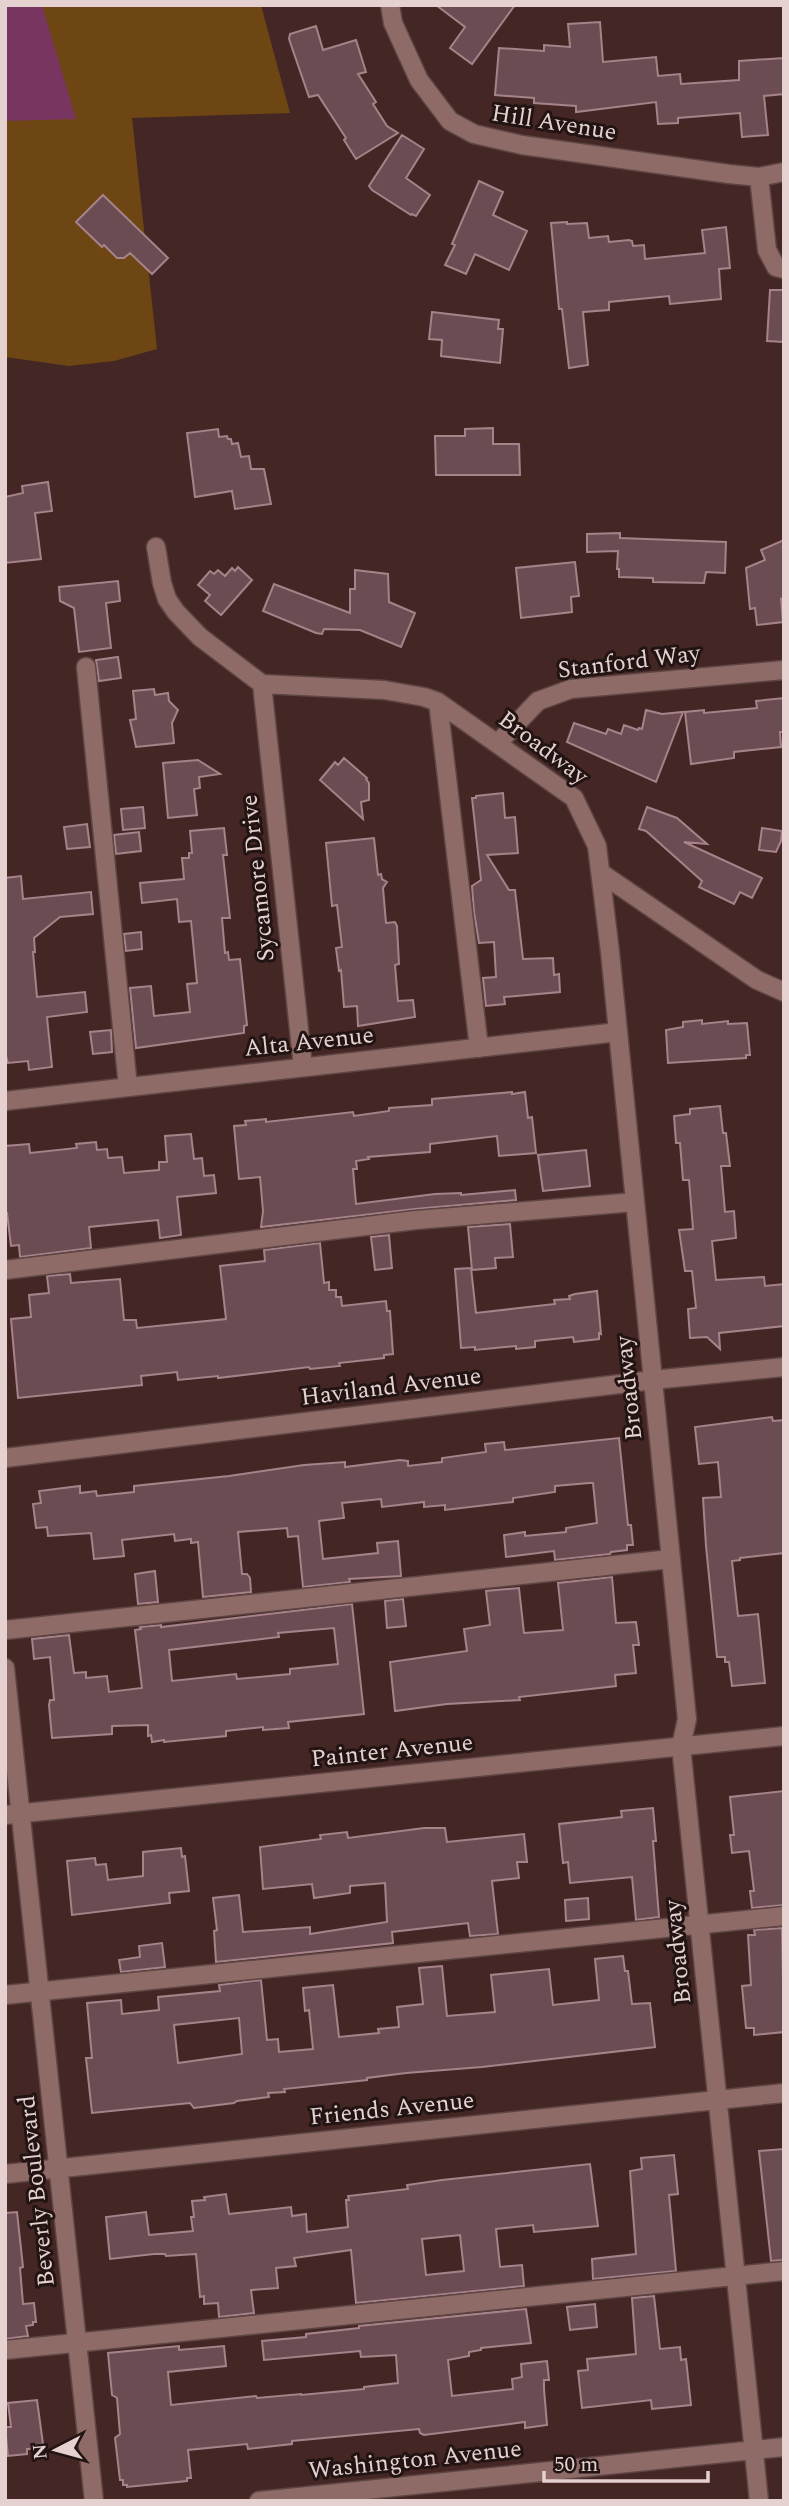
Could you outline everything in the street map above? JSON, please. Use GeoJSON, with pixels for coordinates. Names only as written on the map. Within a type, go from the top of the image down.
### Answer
{"type":"FeatureCollection","features":[{"type":"Feature","properties":{"kind":"street","name":"Hill Avenue"},"geometry":{"type":"LineString","coordinates":[[390,5],[393,23],[419,80],[450,121],[474,134],[522,145],[759,177],[784,172]]}},
{"type":"Feature","properties":{"kind":"street"},"geometry":{"type":"LineString","coordinates":[[759,177],[767,250],[776,267],[784,269]]}},
{"type":"Feature","properties":{"kind":"street"},"geometry":{"type":"LineString","coordinates":[[156,547],[162,583],[167,598],[177,612],[200,637],[262,684]]}},
{"type":"Feature","properties":{"kind":"street"},"geometry":{"type":"LineString","coordinates":[[86,667],[128,1087]]}},
{"type":"Feature","properties":{"kind":"street","name":"Stanford Way"},"geometry":{"type":"LineString","coordinates":[[498,743],[538,701],[572,690],[784,670]]}},
{"type":"Feature","properties":{"kind":"street","name":"Broadway"},"geometry":{"type":"LineString","coordinates":[[262,684],[384,690],[410,693],[438,702],[576,800],[596,843],[618,1032],[687,1719],[681,1746],[759,2501]]}},
{"type":"Feature","properties":{"kind":"street","name":"Sycamore Drive"},"geometry":{"type":"LineString","coordinates":[[262,684],[303,1068]]}},
{"type":"Feature","properties":{"kind":"street"},"geometry":{"type":"LineString","coordinates":[[438,702],[479,1048]]}},
{"type":"Feature","properties":{"kind":"street"},"geometry":{"type":"LineString","coordinates":[[601,873],[757,980],[784,992]]}},
{"type":"Feature","properties":{"kind":"street","name":"Alta Avenue"},"geometry":{"type":"LineString","coordinates":[[5,1101],[618,1032]]}},
{"type":"Feature","properties":{"kind":"street"},"geometry":{"type":"LineString","coordinates":[[5,1270],[416,1220],[635,1202]]}},
{"type":"Feature","properties":{"kind":"street","name":"Haviland Avenue"},"geometry":{"type":"LineString","coordinates":[[5,1458],[653,1380],[784,1367]]}},
{"type":"Feature","properties":{"kind":"street"},"geometry":{"type":"LineString","coordinates":[[5,1630],[671,1559]]}},
{"type":"Feature","properties":{"kind":"street","name":"Beverly Boulevard"},"geometry":{"type":"LineString","coordinates":[[5,1668],[13,1814],[61,2169],[94,2501]]}},
{"type":"Feature","properties":{"kind":"street","name":"Painter Avenue"},"geometry":{"type":"LineString","coordinates":[[13,1814],[784,1736]]}},
{"type":"Feature","properties":{"kind":"street"},"geometry":{"type":"LineString","coordinates":[[5,1995],[784,1916]]}},
{"type":"Feature","properties":{"kind":"street","name":"Friends Avenue"},"geometry":{"type":"LineString","coordinates":[[5,2174],[784,2093]]}},
{"type":"Feature","properties":{"kind":"street"},"geometry":{"type":"LineString","coordinates":[[5,2350],[784,2271]]}},
{"type":"Feature","properties":{"kind":"street","name":"Washington Avenue"},"geometry":{"type":"LineString","coordinates":[[259,2501],[784,2447]]}},
{"type":"Feature","properties":{"kind":"shaded area"},"geometry":{"type":"Polygon","coordinates":[[[5,5],[261,5],[290,113],[132,118],[157,349],[114,361],[69,366],[5,357],[5,5]]]}},
{"type":"Feature","properties":{"kind":"shaded area"},"geometry":{"type":"Polygon","coordinates":[[[5,5],[42,5],[76,119],[5,121],[5,5]]]}},
{"type":"Feature","properties":{"kind":"building"},"geometry":{"type":"Polygon","coordinates":[[[436,5],[515,5],[472,64],[450,48],[465,27],[436,5]]]}},
{"type":"Feature","properties":{"kind":"building"},"geometry":{"type":"Polygon","coordinates":[[[600,22],[603,62],[656,57],[658,76],[680,74],[681,84],[739,80],[739,61],[784,58],[784,94],[764,96],[768,135],[742,137],[740,113],[678,118],[678,123],[658,124],[656,102],[576,112],[576,106],[534,103],[534,98],[495,95],[499,48],[544,51],[544,45],[570,47],[568,24],[600,22]]]}},
{"type":"Feature","properties":{"kind":"building"},"geometry":{"type":"Polygon","coordinates":[[[316,26],[323,50],[356,40],[366,72],[358,74],[387,126],[398,133],[356,159],[344,140],[346,138],[318,95],[309,97],[289,39],[290,34],[316,26]]]}},
{"type":"Feature","properties":{"kind":"building"},"geometry":{"type":"Polygon","coordinates":[[[402,135],[424,149],[406,178],[430,195],[416,216],[369,186],[402,135]]]}},
{"type":"Feature","properties":{"kind":"building"},"geometry":{"type":"Polygon","coordinates":[[[479,181],[503,192],[493,215],[527,231],[509,270],[475,254],[466,274],[445,265],[479,181]]]}},
{"type":"Feature","properties":{"kind":"building"},"geometry":{"type":"Polygon","coordinates":[[[103,195],[168,258],[152,274],[130,253],[124,258],[117,258],[76,222],[103,195]]]}},
{"type":"Feature","properties":{"kind":"building"},"geometry":{"type":"Polygon","coordinates":[[[551,223],[587,223],[589,238],[608,236],[609,242],[629,240],[633,246],[644,245],[645,259],[705,253],[702,230],[726,227],[730,268],[719,269],[721,299],[670,304],[669,296],[609,302],[609,310],[583,312],[588,365],[569,368],[562,309],[559,309],[551,223]]]}},
{"type":"Feature","properties":{"kind":"building"},"geometry":{"type":"Polygon","coordinates":[[[770,290],[784,290],[784,342],[767,341],[770,290]]]}},
{"type":"Feature","properties":{"kind":"building"},"geometry":{"type":"Polygon","coordinates":[[[432,312],[499,320],[498,329],[503,329],[500,363],[441,356],[442,340],[429,339],[432,312]]]}},
{"type":"Feature","properties":{"kind":"building"},"geometry":{"type":"Polygon","coordinates":[[[493,428],[493,444],[519,444],[520,475],[436,475],[435,436],[465,436],[465,429],[493,428]]]}},
{"type":"Feature","properties":{"kind":"building"},"geometry":{"type":"Polygon","coordinates":[[[218,429],[219,437],[227,436],[232,444],[238,443],[241,457],[249,456],[251,469],[264,469],[271,504],[235,509],[232,491],[195,497],[187,433],[218,429]]]}},
{"type":"Feature","properties":{"kind":"building"},"geometry":{"type":"Polygon","coordinates":[[[48,482],[52,511],[35,513],[41,559],[5,563],[5,497],[23,493],[22,486],[48,482]]]}},
{"type":"Feature","properties":{"kind":"building"},"geometry":{"type":"Polygon","coordinates":[[[620,533],[620,538],[726,542],[725,573],[706,572],[704,583],[653,582],[653,578],[619,577],[618,551],[587,552],[587,534],[620,533]]]}},
{"type":"Feature","properties":{"kind":"building"},"geometry":{"type":"Polygon","coordinates":[[[784,540],[784,603],[781,598],[783,622],[757,625],[755,608],[750,609],[746,568],[765,560],[761,550],[784,540]]]}},
{"type":"Feature","properties":{"kind":"building"},"geometry":{"type":"Polygon","coordinates":[[[575,562],[579,596],[571,597],[572,612],[521,618],[516,568],[575,562]]]}},
{"type":"Feature","properties":{"kind":"building"},"geometry":{"type":"Polygon","coordinates":[[[238,567],[252,580],[221,615],[205,601],[210,595],[198,585],[210,571],[214,574],[218,570],[225,576],[232,568],[235,571],[238,567]]]}},
{"type":"Feature","properties":{"kind":"building"},"geometry":{"type":"Polygon","coordinates":[[[355,570],[388,574],[389,602],[415,613],[401,647],[360,630],[324,629],[322,634],[316,633],[263,611],[274,584],[350,613],[350,589],[355,589],[355,570]]]}},
{"type":"Feature","properties":{"kind":"building"},"geometry":{"type":"Polygon","coordinates":[[[118,581],[120,601],[106,603],[111,648],[79,652],[74,608],[60,601],[59,587],[118,581]]]}},
{"type":"Feature","properties":{"kind":"building"},"geometry":{"type":"Polygon","coordinates":[[[118,657],[121,678],[99,681],[96,660],[118,657]]]}},
{"type":"Feature","properties":{"kind":"building"},"geometry":{"type":"Polygon","coordinates":[[[154,689],[155,695],[168,693],[169,701],[178,710],[172,723],[174,743],[136,747],[130,720],[136,719],[133,691],[154,689]]]}},
{"type":"Feature","properties":{"kind":"building"},"geometry":{"type":"Polygon","coordinates":[[[784,698],[781,747],[734,752],[734,758],[691,764],[685,712],[757,708],[756,701],[784,698]]]}},
{"type":"Feature","properties":{"kind":"building"},"geometry":{"type":"Polygon","coordinates":[[[646,710],[662,714],[683,712],[656,782],[567,742],[574,723],[606,734],[608,729],[621,734],[624,725],[642,729],[646,710]]]}},
{"type":"Feature","properties":{"kind":"building"},"geometry":{"type":"Polygon","coordinates":[[[344,758],[367,778],[369,783],[369,800],[361,802],[363,819],[320,780],[335,762],[338,765],[344,758]]]}},
{"type":"Feature","properties":{"kind":"building"},"geometry":{"type":"Polygon","coordinates":[[[198,760],[220,774],[199,777],[200,788],[194,789],[197,815],[168,818],[163,763],[198,760]]]}},
{"type":"Feature","properties":{"kind":"building"},"geometry":{"type":"Polygon","coordinates":[[[503,793],[505,818],[515,817],[518,853],[487,855],[509,890],[515,890],[523,959],[553,958],[554,975],[559,974],[560,992],[504,997],[505,1004],[486,1006],[483,978],[496,977],[494,942],[479,943],[474,912],[472,886],[481,880],[472,798],[503,793]]]}},
{"type":"Feature","properties":{"kind":"building"},"geometry":{"type":"Polygon","coordinates":[[[143,807],[145,828],[123,830],[121,809],[143,807]]]}},
{"type":"Feature","properties":{"kind":"building"},"geometry":{"type":"Polygon","coordinates":[[[647,807],[677,818],[707,844],[684,842],[762,878],[752,898],[740,892],[734,904],[699,887],[702,881],[646,831],[639,829],[647,807]]]}},
{"type":"Feature","properties":{"kind":"building"},"geometry":{"type":"Polygon","coordinates":[[[87,824],[90,847],[67,849],[64,827],[87,824]]]}},
{"type":"Feature","properties":{"kind":"building"},"geometry":{"type":"Polygon","coordinates":[[[224,828],[227,855],[223,855],[230,918],[222,918],[225,953],[228,952],[229,960],[240,959],[247,1025],[244,1026],[244,1033],[136,1048],[130,988],[151,986],[154,1016],[190,1012],[187,984],[197,983],[191,921],[179,922],[177,899],[142,903],[140,883],[184,879],[182,858],[189,858],[189,853],[192,853],[190,831],[224,828]]]}},
{"type":"Feature","properties":{"kind":"building"},"geometry":{"type":"Polygon","coordinates":[[[762,828],[782,831],[776,852],[759,850],[762,828]]]}},
{"type":"Feature","properties":{"kind":"building"},"geometry":{"type":"Polygon","coordinates":[[[139,832],[141,851],[116,854],[114,835],[139,832]]]}},
{"type":"Feature","properties":{"kind":"building"},"geometry":{"type":"Polygon","coordinates":[[[374,838],[378,875],[381,874],[382,879],[387,882],[383,888],[386,923],[395,922],[397,926],[399,964],[395,965],[398,1001],[413,1000],[415,1017],[358,1026],[357,1006],[344,1007],[336,948],[342,947],[337,905],[332,906],[326,843],[374,838]]]}},
{"type":"Feature","properties":{"kind":"building"},"geometry":{"type":"Polygon","coordinates":[[[21,876],[23,899],[91,892],[93,914],[60,917],[34,938],[37,997],[85,992],[87,1012],[47,1017],[52,1067],[29,1070],[28,1061],[8,1063],[5,1053],[5,878],[21,876]]]}},
{"type":"Feature","properties":{"kind":"building"},"geometry":{"type":"Polygon","coordinates":[[[141,932],[142,949],[126,951],[124,934],[141,932]]]}},
{"type":"Feature","properties":{"kind":"building"},"geometry":{"type":"Polygon","coordinates":[[[702,1020],[702,1024],[728,1021],[728,1024],[747,1023],[750,1055],[746,1055],[746,1058],[668,1063],[666,1030],[683,1027],[683,1022],[702,1020]]]}},
{"type":"Feature","properties":{"kind":"building"},"geometry":{"type":"Polygon","coordinates":[[[111,1030],[112,1052],[93,1054],[90,1032],[111,1030]]]}},
{"type":"Feature","properties":{"kind":"building"},"geometry":{"type":"Polygon","coordinates":[[[525,1092],[528,1118],[532,1117],[536,1153],[499,1156],[497,1136],[430,1144],[430,1152],[368,1157],[369,1159],[356,1161],[357,1169],[353,1169],[356,1204],[435,1194],[461,1195],[515,1190],[516,1200],[261,1227],[263,1211],[260,1177],[239,1179],[234,1126],[246,1125],[245,1121],[266,1119],[266,1122],[353,1112],[354,1116],[389,1111],[389,1108],[432,1105],[432,1099],[525,1092]]]}},
{"type":"Feature","properties":{"kind":"building"},"geometry":{"type":"Polygon","coordinates":[[[720,1106],[730,1166],[721,1166],[725,1212],[734,1211],[736,1238],[712,1241],[716,1280],[764,1277],[765,1286],[784,1284],[784,1326],[719,1333],[720,1349],[707,1337],[690,1338],[688,1309],[696,1308],[692,1271],[685,1271],[679,1230],[693,1229],[689,1180],[683,1180],[680,1143],[676,1143],[674,1116],[690,1114],[690,1109],[720,1106]]]}},
{"type":"Feature","properties":{"kind":"building"},"geometry":{"type":"Polygon","coordinates":[[[191,1134],[194,1159],[202,1158],[204,1176],[214,1175],[216,1193],[177,1197],[181,1235],[160,1238],[158,1220],[89,1227],[91,1248],[20,1257],[19,1245],[11,1246],[5,1213],[5,1146],[29,1144],[30,1153],[77,1148],[76,1144],[96,1142],[97,1150],[107,1149],[108,1158],[122,1157],[124,1173],[159,1170],[159,1162],[167,1162],[165,1136],[191,1134]]]}},
{"type":"Feature","properties":{"kind":"building"},"geometry":{"type":"Polygon","coordinates":[[[586,1150],[590,1186],[543,1191],[538,1155],[586,1150]]]}},
{"type":"Feature","properties":{"kind":"building"},"geometry":{"type":"Polygon","coordinates":[[[510,1224],[513,1257],[495,1258],[496,1268],[472,1270],[468,1227],[510,1224]]]}},
{"type":"Feature","properties":{"kind":"building"},"geometry":{"type":"Polygon","coordinates":[[[389,1235],[392,1268],[375,1270],[371,1237],[389,1235]]]}},
{"type":"Feature","properties":{"kind":"building"},"geometry":{"type":"Polygon","coordinates":[[[320,1243],[324,1283],[329,1282],[329,1290],[336,1290],[336,1297],[341,1297],[342,1306],[386,1301],[387,1311],[390,1311],[393,1354],[384,1355],[384,1358],[339,1363],[340,1366],[218,1378],[178,1380],[177,1372],[141,1376],[142,1385],[18,1398],[11,1319],[31,1317],[29,1295],[49,1293],[47,1276],[70,1274],[71,1283],[120,1279],[124,1320],[136,1320],[137,1328],[226,1319],[220,1266],[265,1261],[264,1250],[320,1243]]]}},
{"type":"Feature","properties":{"kind":"building"},"geometry":{"type":"Polygon","coordinates":[[[471,1268],[476,1313],[555,1304],[554,1300],[570,1299],[569,1296],[575,1294],[597,1291],[601,1334],[599,1333],[599,1339],[574,1342],[573,1337],[535,1341],[535,1347],[516,1349],[516,1346],[475,1350],[475,1347],[461,1348],[455,1269],[471,1268]]]}},
{"type":"Feature","properties":{"kind":"building"},"geometry":{"type":"Polygon","coordinates":[[[772,1417],[773,1421],[784,1420],[784,1553],[732,1561],[738,1616],[758,1614],[765,1683],[732,1686],[729,1662],[725,1662],[725,1657],[717,1657],[703,1498],[721,1497],[718,1462],[699,1464],[695,1427],[772,1417]]]}},
{"type":"Feature","properties":{"kind":"building"},"geometry":{"type":"Polygon","coordinates":[[[619,1438],[628,1525],[631,1525],[633,1545],[627,1545],[627,1550],[610,1554],[555,1560],[554,1551],[506,1557],[504,1535],[566,1532],[566,1528],[597,1523],[593,1483],[555,1486],[555,1492],[513,1498],[513,1502],[445,1510],[445,1505],[424,1507],[424,1502],[382,1507],[381,1499],[342,1503],[344,1518],[319,1521],[323,1559],[378,1553],[377,1543],[398,1541],[401,1576],[349,1579],[350,1582],[303,1587],[298,1536],[288,1537],[287,1528],[238,1532],[242,1574],[247,1574],[250,1578],[251,1592],[203,1597],[198,1542],[191,1543],[191,1539],[175,1541],[174,1534],[122,1540],[124,1556],[94,1559],[91,1533],[48,1536],[47,1527],[36,1528],[33,1504],[41,1503],[39,1491],[80,1486],[80,1493],[96,1491],[97,1496],[134,1492],[134,1486],[304,1465],[345,1462],[345,1467],[400,1460],[408,1461],[408,1466],[442,1462],[442,1458],[486,1452],[485,1444],[504,1442],[505,1450],[619,1438]]]}},
{"type":"Feature","properties":{"kind":"building"},"geometry":{"type":"Polygon","coordinates":[[[155,1571],[158,1602],[138,1604],[135,1574],[155,1571]]]}},
{"type":"Feature","properties":{"kind":"building"},"geometry":{"type":"Polygon","coordinates":[[[612,1577],[616,1623],[636,1622],[639,1645],[633,1645],[636,1673],[615,1675],[616,1686],[519,1697],[520,1700],[447,1704],[395,1711],[390,1662],[467,1651],[464,1629],[490,1625],[486,1591],[519,1588],[524,1633],[563,1630],[558,1583],[612,1577]]]}},
{"type":"Feature","properties":{"kind":"building"},"geometry":{"type":"Polygon","coordinates":[[[403,1599],[406,1626],[387,1628],[385,1601],[403,1599]]]}},
{"type":"Feature","properties":{"kind":"building"},"geometry":{"type":"Polygon","coordinates":[[[352,1604],[364,1714],[288,1722],[289,1728],[263,1730],[263,1727],[226,1731],[226,1736],[164,1742],[152,1742],[151,1735],[148,1736],[148,1725],[112,1726],[112,1734],[52,1738],[49,1705],[50,1700],[54,1700],[50,1657],[34,1659],[32,1639],[69,1635],[74,1673],[86,1672],[86,1678],[107,1676],[109,1692],[142,1688],[135,1630],[141,1629],[140,1627],[161,1627],[352,1604]],[[334,1628],[278,1633],[279,1637],[169,1650],[172,1681],[236,1674],[237,1679],[290,1674],[290,1669],[338,1664],[334,1628]]]}},
{"type":"Feature","properties":{"kind":"building"},"geometry":{"type":"Polygon","coordinates":[[[784,1791],[784,1905],[752,1908],[750,1891],[754,1891],[749,1851],[732,1853],[730,1835],[734,1835],[730,1797],[784,1791]]]}},
{"type":"Feature","properties":{"kind":"building"},"geometry":{"type":"Polygon","coordinates":[[[653,1808],[659,1917],[636,1920],[632,1877],[570,1883],[568,1862],[563,1863],[559,1824],[622,1817],[621,1811],[653,1808]]]}},
{"type":"Feature","properties":{"kind":"building"},"geometry":{"type":"Polygon","coordinates":[[[424,1828],[445,1828],[447,1842],[524,1834],[527,1862],[517,1862],[519,1878],[492,1881],[498,1934],[470,1936],[468,1923],[392,1932],[393,1943],[216,1962],[214,1931],[217,1930],[213,1898],[239,1895],[243,1932],[310,1927],[310,1934],[387,1922],[385,1883],[350,1886],[350,1893],[314,1898],[312,1884],[263,1889],[260,1847],[321,1839],[320,1835],[347,1832],[348,1838],[424,1828]]]}},
{"type":"Feature","properties":{"kind":"building"},"geometry":{"type":"Polygon","coordinates":[[[181,1848],[182,1857],[185,1856],[189,1891],[169,1893],[170,1903],[72,1915],[67,1861],[95,1858],[96,1865],[106,1864],[108,1880],[143,1876],[143,1852],[181,1848]]]}},
{"type":"Feature","properties":{"kind":"building"},"geometry":{"type":"Polygon","coordinates":[[[588,1898],[589,1919],[566,1921],[565,1900],[588,1898]]]}},
{"type":"Feature","properties":{"kind":"building"},"geometry":{"type":"Polygon","coordinates":[[[782,1928],[784,2032],[754,2035],[754,2028],[746,2028],[742,1986],[751,1985],[748,1935],[755,1935],[754,1930],[782,1928]]]}},
{"type":"Feature","properties":{"kind":"building"},"geometry":{"type":"Polygon","coordinates":[[[162,1943],[165,1967],[121,1972],[119,1960],[140,1957],[139,1946],[162,1943]]]}},
{"type":"Feature","properties":{"kind":"building"},"geometry":{"type":"Polygon","coordinates":[[[623,1956],[625,1971],[628,1971],[632,2004],[650,2003],[655,2047],[367,2078],[284,2089],[285,2092],[268,2093],[269,2097],[194,2108],[190,2103],[92,2113],[86,2058],[92,2058],[87,2003],[121,2000],[122,2014],[159,2010],[158,1997],[220,1991],[219,1985],[261,1980],[267,2040],[278,2039],[279,2052],[313,2049],[309,2010],[305,2011],[303,1988],[333,1985],[339,2037],[379,2033],[378,2029],[399,2027],[397,2007],[423,2004],[419,1968],[442,1966],[447,2016],[495,2012],[491,1975],[549,1969],[553,2005],[599,2000],[595,1959],[623,1956]],[[239,2018],[174,2025],[178,2063],[242,2054],[239,2018]]]}},
{"type":"Feature","properties":{"kind":"building"},"geometry":{"type":"Polygon","coordinates":[[[784,2149],[784,2260],[771,2261],[759,2151],[784,2149]]]}},
{"type":"Feature","properties":{"kind":"building"},"geometry":{"type":"Polygon","coordinates":[[[674,2155],[678,2194],[669,2195],[676,2271],[593,2279],[592,2259],[636,2254],[630,2171],[642,2169],[641,2158],[674,2155]]]}},
{"type":"Feature","properties":{"kind":"building"},"geometry":{"type":"Polygon","coordinates":[[[590,2164],[598,2226],[534,2232],[533,2225],[496,2229],[500,2267],[522,2265],[524,2286],[356,2303],[351,2250],[294,2258],[296,2266],[276,2268],[278,2288],[251,2290],[254,2313],[219,2317],[218,2303],[204,2304],[204,2296],[200,2297],[196,2254],[154,2254],[110,2259],[106,2217],[146,2212],[149,2235],[193,2231],[192,2201],[226,2194],[229,2214],[291,2207],[292,2216],[306,2214],[307,2232],[348,2227],[348,2196],[408,2189],[407,2185],[590,2164]],[[460,2235],[422,2239],[426,2275],[464,2271],[460,2235]]]}},
{"type":"Feature","properties":{"kind":"building"},"geometry":{"type":"Polygon","coordinates":[[[17,2212],[23,2267],[20,2268],[23,2304],[34,2303],[36,2322],[26,2326],[28,2336],[5,2339],[5,2213],[17,2212]]]}},
{"type":"Feature","properties":{"kind":"building"},"geometry":{"type":"Polygon","coordinates":[[[654,2296],[660,2349],[680,2347],[681,2360],[686,2359],[691,2405],[652,2409],[651,2400],[582,2408],[578,2371],[588,2370],[587,2359],[636,2354],[632,2298],[654,2296]]]}},
{"type":"Feature","properties":{"kind":"building"},"geometry":{"type":"Polygon","coordinates":[[[595,2304],[597,2327],[570,2330],[567,2307],[595,2304]]]}},
{"type":"Feature","properties":{"kind":"building"},"geometry":{"type":"Polygon","coordinates":[[[526,2309],[531,2343],[481,2348],[469,2352],[469,2356],[448,2360],[452,2396],[513,2389],[512,2379],[522,2377],[521,2364],[547,2361],[549,2380],[544,2380],[544,2389],[547,2425],[525,2428],[525,2422],[424,2435],[419,2429],[292,2441],[292,2444],[248,2449],[247,2444],[188,2450],[191,2478],[187,2478],[187,2481],[127,2487],[123,2485],[123,2480],[120,2480],[115,2438],[120,2434],[117,2398],[112,2395],[108,2353],[179,2346],[179,2350],[224,2346],[226,2366],[168,2372],[171,2405],[364,2389],[398,2383],[396,2355],[361,2357],[360,2351],[264,2360],[262,2341],[306,2337],[306,2334],[359,2326],[526,2309]]]}},
{"type":"Feature","properties":{"kind":"building"},"geometry":{"type":"Polygon","coordinates":[[[37,2400],[43,2444],[31,2446],[31,2449],[27,2449],[27,2454],[8,2456],[5,2427],[11,2427],[8,2403],[37,2400]]]}}]}
